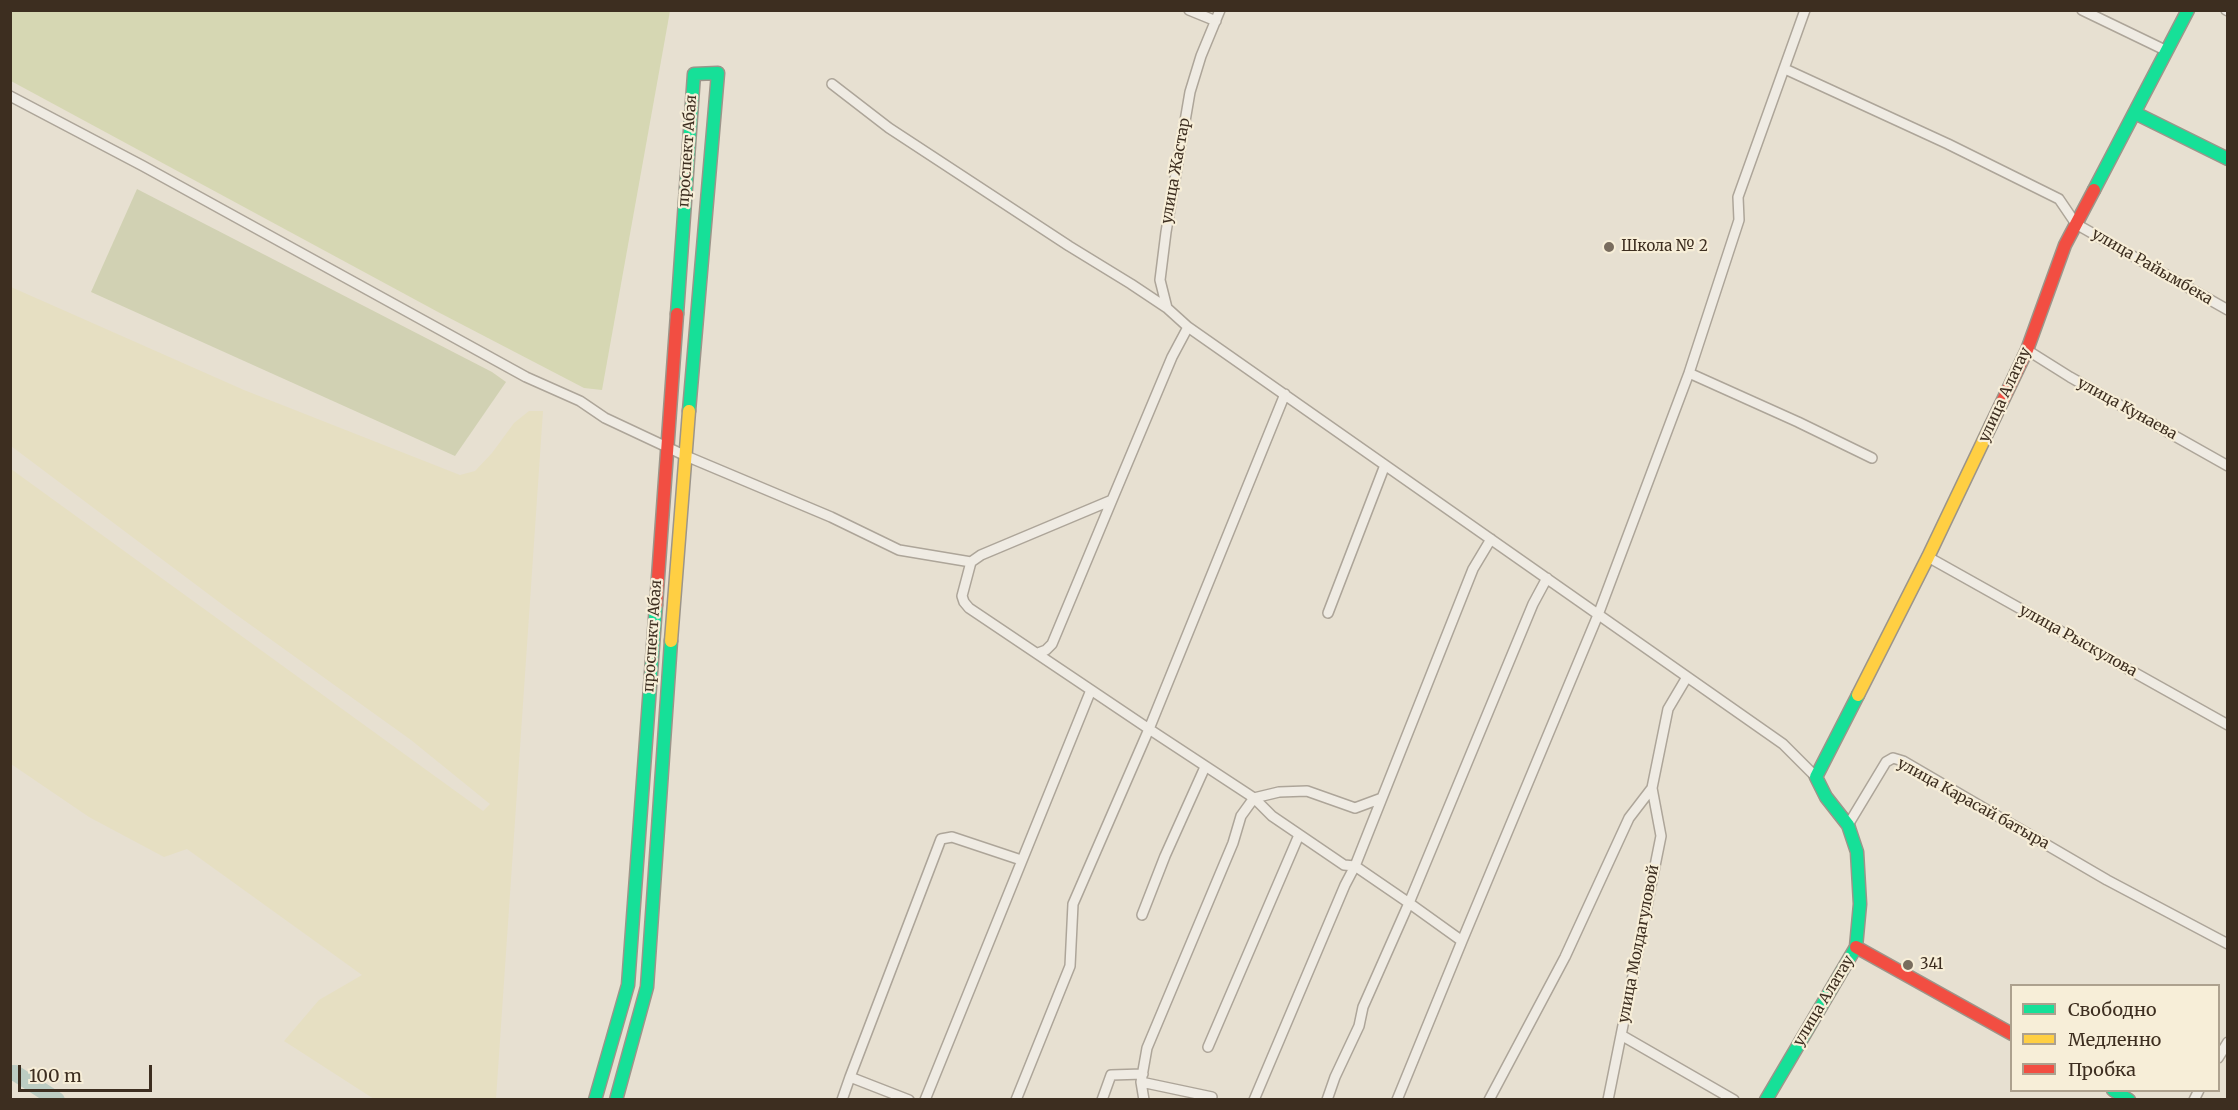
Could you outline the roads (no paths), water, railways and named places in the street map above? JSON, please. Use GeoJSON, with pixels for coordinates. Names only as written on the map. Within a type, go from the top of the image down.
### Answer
{"type":"FeatureCollection","features":[{"type":"Feature","properties":{"kind":"street"},"geometry":{"type":"LineString","coordinates":[[1189,10],[1216,21]]}},
{"type":"Feature","properties":{"kind":"street","name":"улица Жастар"},"geometry":{"type":"LineString","coordinates":[[1167,308],[1160,280],[1190,92],[1201,56],[1220,10]]}},
{"type":"Feature","properties":{"kind":"street"},"geometry":{"type":"LineString","coordinates":[[1397,1100],[1598,615],[1689,373],[1739,220],[1739,195],[1805,10]]}},
{"type":"Feature","properties":{"kind":"street"},"geometry":{"type":"LineString","coordinates":[[2082,10],[2167,51]]}},
{"type":"Feature","properties":{"kind":"street","name":"улица Алатау"},"geometry":{"type":"LineString","coordinates":[[1816,777],[1928,557],[2027,350],[2065,245],[2188,10]]}},
{"type":"Feature","properties":{"kind":"street"},"geometry":{"type":"LineString","coordinates":[[1785,69],[2059,199],[2076,224]]}},
{"type":"Feature","properties":{"kind":"street","name":"проспект Абая"},"geometry":{"type":"LineString","coordinates":[[595,1100],[628,984],[694,74],[718,73],[686,456],[647,987],[616,1100]]}},
{"type":"Feature","properties":{"kind":"street"},"geometry":{"type":"LineString","coordinates":[[832,84],[889,128],[1167,308],[1188,327],[1784,744],[1816,777],[1827,797],[1848,825]]}},
{"type":"Feature","properties":{"kind":"street"},"geometry":{"type":"LineString","coordinates":[[10,96],[143,166],[526,376],[580,401],[605,418],[686,456],[831,517],[899,550],[971,562]]}},
{"type":"Feature","properties":{"kind":"street"},"geometry":{"type":"LineString","coordinates":[[2135,113],[2228,159]]}},
{"type":"Feature","properties":{"kind":"street","name":"улица Райымбека"},"geometry":{"type":"LineString","coordinates":[[2076,224],[2228,310]]}},
{"type":"Feature","properties":{"kind":"street"},"geometry":{"type":"LineString","coordinates":[[1038,653],[1046,650],[1052,644],[1173,357],[1188,327]]}},
{"type":"Feature","properties":{"kind":"street","name":"улица Кунаева"},"geometry":{"type":"LineString","coordinates":[[2027,350],[2070,377],[2228,466]]}},
{"type":"Feature","properties":{"kind":"street"},"geometry":{"type":"LineString","coordinates":[[1689,373],[1872,458]]}},
{"type":"Feature","properties":{"kind":"street"},"geometry":{"type":"LineString","coordinates":[[1016,1100],[1070,966],[1073,904],[1149,729],[1285,394]]}},
{"type":"Feature","properties":{"kind":"street"},"geometry":{"type":"LineString","coordinates":[[1328,613],[1385,465]]}},
{"type":"Feature","properties":{"kind":"street"},"geometry":{"type":"LineString","coordinates":[[1112,500],[981,555],[971,562],[962,596],[964,602],[969,608],[1254,798],[1272,816],[1299,835],[1344,865],[1355,866],[1462,941]]}},
{"type":"Feature","properties":{"kind":"street"},"geometry":{"type":"LineString","coordinates":[[1254,1100],[1355,866],[1473,569],[1491,539]]}},
{"type":"Feature","properties":{"kind":"street","name":"улица Рыскулова"},"geometry":{"type":"LineString","coordinates":[[1928,557],[2228,724]]}},
{"type":"Feature","properties":{"kind":"street"},"geometry":{"type":"LineString","coordinates":[[1327,1100],[1533,604],[1546,578]]}},
{"type":"Feature","properties":{"kind":"street"},"geometry":{"type":"LineString","coordinates":[[1489,1100],[1565,957],[1629,818],[1652,788],[1668,709],[1687,677]]}},
{"type":"Feature","properties":{"kind":"street"},"geometry":{"type":"LineString","coordinates":[[925,1100],[1092,690]]}},
{"type":"Feature","properties":{"kind":"street","name":"улица Карасай батыра"},"geometry":{"type":"LineString","coordinates":[[1848,825],[1886,762],[1893,758],[1903,761],[2107,880],[2228,944]]}},
{"type":"Feature","properties":{"kind":"street"},"geometry":{"type":"LineString","coordinates":[[1142,915],[1165,856],[1205,767]]}},
{"type":"Feature","properties":{"kind":"street","name":"улица Молдагуловой"},"geometry":{"type":"LineString","coordinates":[[1608,1100],[1661,836],[1652,788]]}},
{"type":"Feature","properties":{"kind":"street"},"geometry":{"type":"LineString","coordinates":[[1144,1100],[1142,1078],[1147,1048],[1233,843],[1241,816],[1254,798],[1279,792],[1307,791],[1355,808],[1382,798]]}},
{"type":"Feature","properties":{"kind":"street","name":"улица Алатау"},"geometry":{"type":"LineString","coordinates":[[1766,1100],[1856,947],[1860,904],[1857,852],[1848,825]]}},
{"type":"Feature","properties":{"kind":"street"},"geometry":{"type":"LineString","coordinates":[[1208,1047],[1299,835]]}},
{"type":"Feature","properties":{"kind":"street"},"geometry":{"type":"LineString","coordinates":[[842,1100],[942,839],[952,837],[1021,861]]}},
{"type":"Feature","properties":{"kind":"street"},"geometry":{"type":"LineString","coordinates":[[1856,947],[2010,1033]]}},
{"type":"Feature","properties":{"kind":"street"},"geometry":{"type":"LineString","coordinates":[[1621,1035],[1734,1100]]}},
{"type":"Feature","properties":{"kind":"street"},"geometry":{"type":"LineString","coordinates":[[2220,1055],[2228,1042]]}},
{"type":"Feature","properties":{"kind":"street"},"geometry":{"type":"LineString","coordinates":[[1102,1100],[1111,1075],[1142,1078],[1212,1097]]}},
{"type":"Feature","properties":{"kind":"street"},"geometry":{"type":"LineString","coordinates":[[850,1077],[909,1100]]}},
{"type":"Feature","properties":{"kind":"street"},"geometry":{"type":"LineString","coordinates":[[2116,1092],[2129,1100]]}},
{"type":"Feature","properties":{"kind":"waterway"},"geometry":{"type":"LineString","coordinates":[[10,1073],[15,1073],[57,1100]]}},
{"type":"Feature","properties":{"kind":"place","name":"Школа № 2"},"geometry":{"type":"Point","coordinates":[1609,247]}},
{"type":"Feature","properties":{"kind":"place","name":"341"},"geometry":{"type":"Point","coordinates":[1908,965]}}]}
